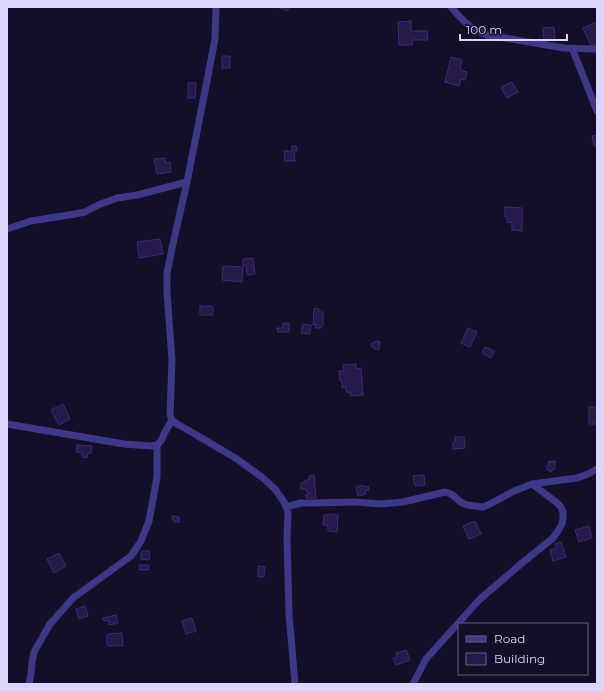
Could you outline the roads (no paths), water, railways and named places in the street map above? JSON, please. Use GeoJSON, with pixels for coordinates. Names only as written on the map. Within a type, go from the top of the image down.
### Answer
{"type":"FeatureCollection","features":[{"type":"Feature","properties":{"kind":"street"},"geometry":{"type":"LineString","coordinates":[[216,7],[215,39],[168,274],[167,299],[172,360],[170,415],[172,420],[177,424],[237,459],[263,478],[284,502],[288,512],[287,538],[289,614],[295,684]]}},
{"type":"Feature","properties":{"kind":"street"},"geometry":{"type":"LineString","coordinates":[[451,7],[463,22],[486,35],[564,48],[597,49]]}},
{"type":"Feature","properties":{"kind":"street"},"geometry":{"type":"LineString","coordinates":[[572,48],[597,111]]}},
{"type":"Feature","properties":{"kind":"street"},"geometry":{"type":"LineString","coordinates":[[7,229],[31,221],[58,218],[85,212],[98,205],[117,198],[137,195],[187,182]]}},
{"type":"Feature","properties":{"kind":"street"},"geometry":{"type":"LineString","coordinates":[[7,424],[124,444],[151,446],[157,445],[161,441],[172,420]]}},
{"type":"Feature","properties":{"kind":"street"},"geometry":{"type":"LineString","coordinates":[[29,684],[34,652],[50,624],[72,598],[131,556],[141,541],[149,521],[157,477],[157,445]]}},
{"type":"Feature","properties":{"kind":"street"},"geometry":{"type":"LineString","coordinates":[[286,507],[301,503],[355,502],[381,504],[403,502],[444,492],[451,494],[467,505],[483,506],[488,505],[514,490],[532,484],[577,478],[597,469]]}},
{"type":"Feature","properties":{"kind":"street"},"geometry":{"type":"LineString","coordinates":[[458,623],[480,599],[553,538],[562,524],[563,512],[561,507],[532,484]]}},
{"type":"Feature","properties":{"kind":"street"},"geometry":{"type":"LineString","coordinates":[[413,684],[426,659],[458,623]]}}]}
